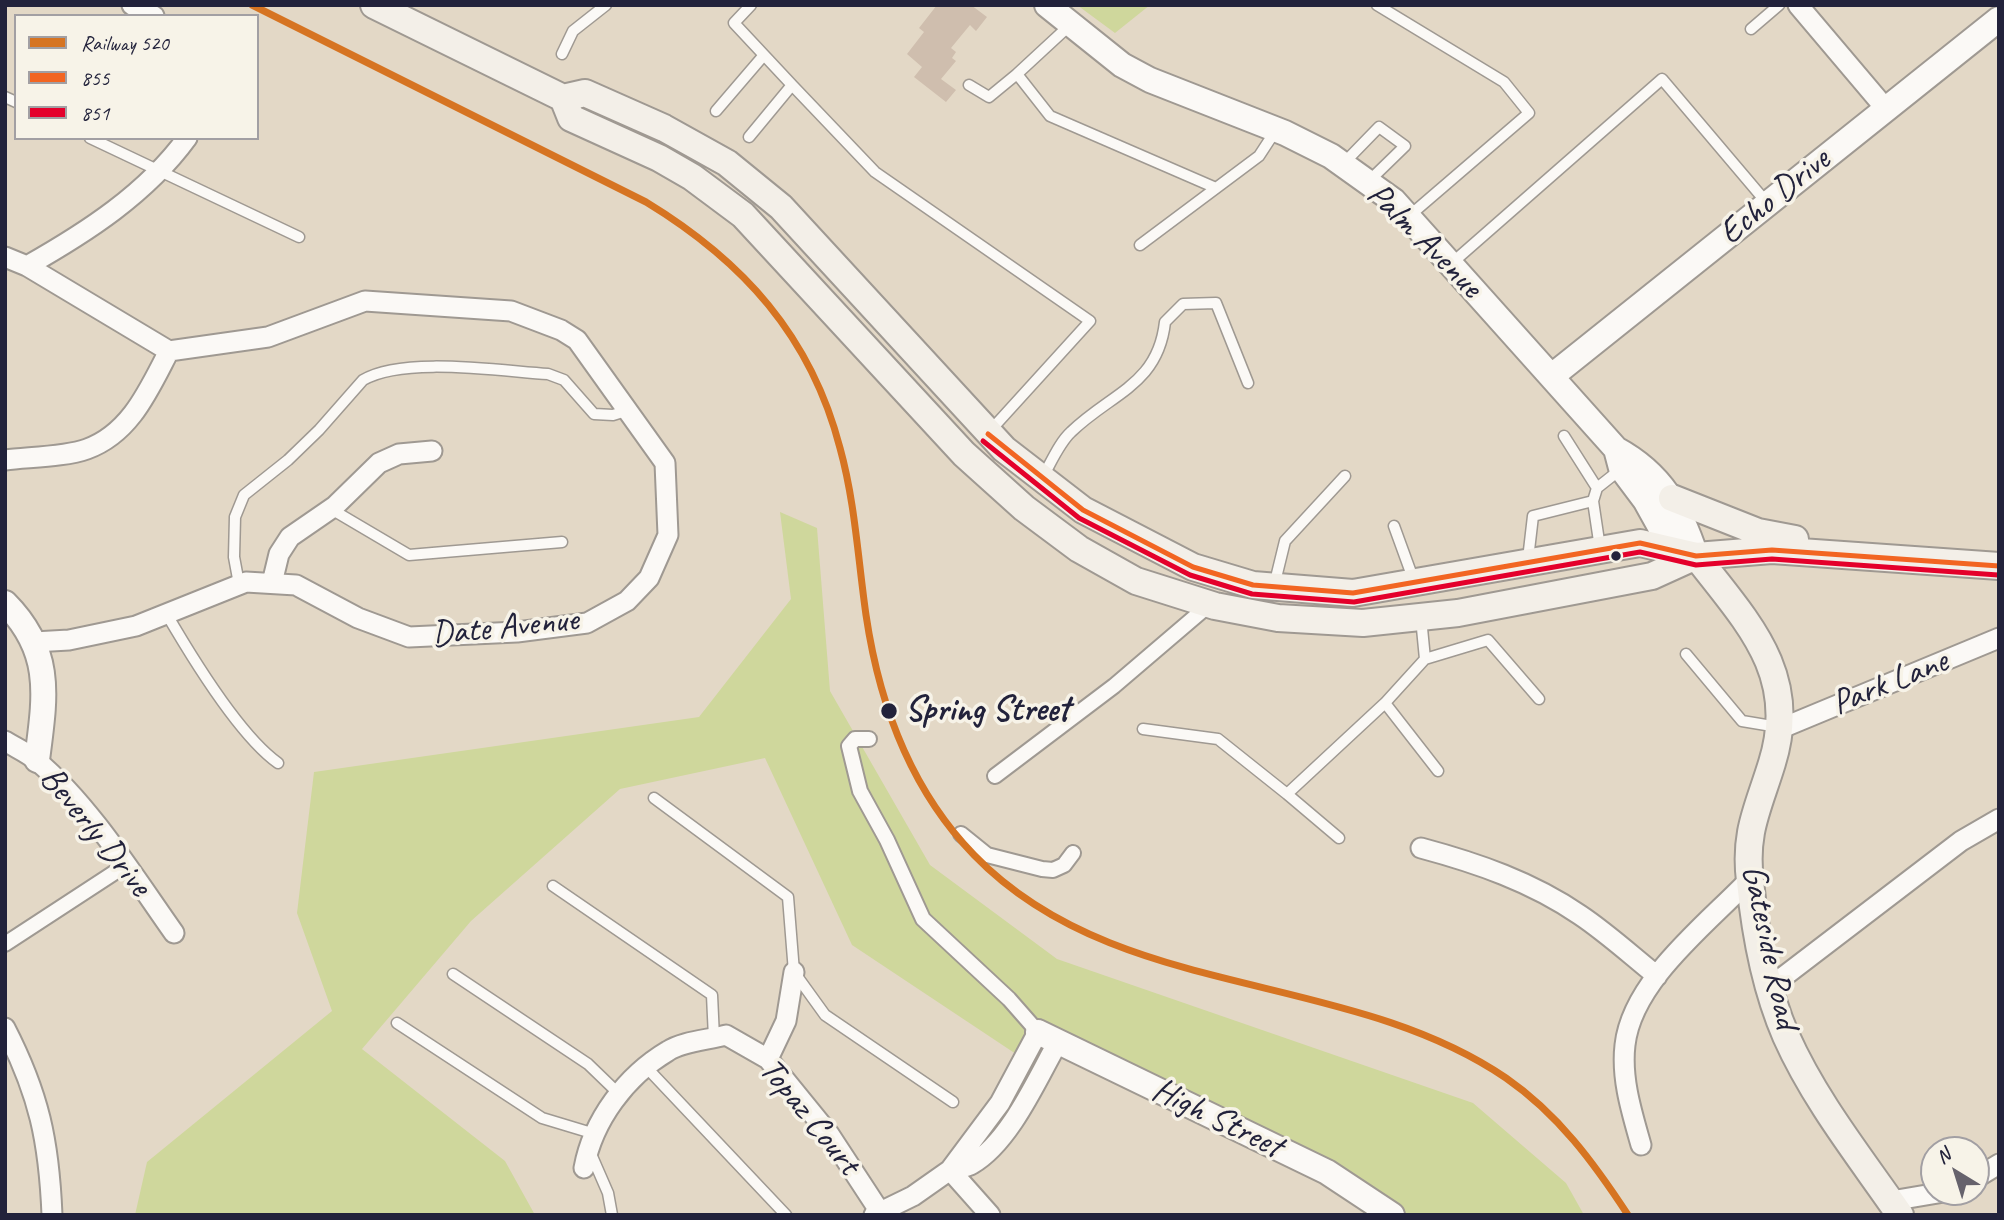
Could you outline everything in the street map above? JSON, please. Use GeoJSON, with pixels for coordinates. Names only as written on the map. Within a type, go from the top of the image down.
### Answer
{"type":"FeatureCollection","features":[{"type":"Feature","properties":{"kind":"main road"},"geometry":{"type":"LineString","coordinates":[[374,5],[563,98],[585,93],[664,128],[727,163],[781,207],[988,434],[1083,510],[1193,567],[1253,585],[1353,593],[1640,543],[1696,556],[1772,550],[1999,566]]}},
{"type":"Feature","properties":{"kind":"main road"},"geometry":{"type":"LineString","coordinates":[[563,98],[570,118],[659,158],[692,177],[743,215],[964,454],[1024,508],[1079,549],[1136,581],[1210,604],[1278,618],[1363,623],[1458,613],[1652,576],[1696,556]]}},
{"type":"Feature","properties":{"kind":"main road"},"geometry":{"type":"LineString","coordinates":[[1672,498],[1758,532],[1799,540],[1817,553]]}},
{"type":"Feature","properties":{"kind":"main road","name":"Gateside Road"},"geometry":{"type":"LineString","coordinates":[[1696,556],[1754,633],[1767,655],[1777,686],[1782,728],[1747,844],[1749,880],[1770,987],[1785,1034],[1809,1082],[1896,1208]]}},
{"type":"Feature","properties":{"kind":"main road"},"geometry":{"type":"LineString","coordinates":[[1417,583],[1421,617]]}},
{"type":"Feature","properties":{"kind":"street"},"geometry":{"type":"LineString","coordinates":[[132,5],[150,14]]}},
{"type":"Feature","properties":{"kind":"street","name":"Palm Avenue"},"geometry":{"type":"LineString","coordinates":[[1047,5],[1122,65],[1150,80],[1276,129],[1343,164],[1394,201],[1552,376],[1619,458],[1660,527],[1696,556]]}},
{"type":"Feature","properties":{"kind":"street"},"geometry":{"type":"LineString","coordinates":[[1798,5],[1886,109]]}},
{"type":"Feature","properties":{"kind":"street","name":"Echo Drive"},"geometry":{"type":"LineString","coordinates":[[1552,376],[1999,19]]}},
{"type":"Feature","properties":{"kind":"street"},"geometry":{"type":"LineString","coordinates":[[27,266],[69,243],[125,204],[160,170],[185,140]]}},
{"type":"Feature","properties":{"kind":"street"},"geometry":{"type":"LineString","coordinates":[[5,460],[87,450],[116,432],[140,409],[169,351],[27,266],[6,260]]}},
{"type":"Feature","properties":{"kind":"street","name":"Date Avenue"},"geometry":{"type":"LineString","coordinates":[[34,642],[69,640],[136,626],[239,584],[296,585],[358,618],[409,638],[517,632],[587,623],[627,601],[649,578],[668,536],[665,463],[629,410],[577,340],[561,330],[511,311],[365,301],[268,337],[169,351]]}},
{"type":"Feature","properties":{"kind":"street"},"geometry":{"type":"LineString","coordinates":[[272,583],[279,554],[290,537],[330,509],[387,457],[432,451]]}},
{"type":"Feature","properties":{"kind":"street","name":"Palm Avenue"},"geometry":{"type":"LineString","coordinates":[[1619,458],[1641,462],[1672,498],[1696,556]]}},
{"type":"Feature","properties":{"kind":"street"},"geometry":{"type":"LineString","coordinates":[[5,603],[34,642],[40,659],[46,695],[37,760]]}},
{"type":"Feature","properties":{"kind":"street"},"geometry":{"type":"LineString","coordinates":[[995,776],[1114,686],[1210,604]]}},
{"type":"Feature","properties":{"kind":"street","name":"Park Lane"},"geometry":{"type":"LineString","coordinates":[[1782,728],[1999,638]]}},
{"type":"Feature","properties":{"kind":"street"},"geometry":{"type":"LineString","coordinates":[[869,739],[855,739],[849,746],[854,774],[923,919],[1048,1037],[1014,1119],[992,1147],[971,1165],[950,1170],[913,1196],[877,1213]]}},
{"type":"Feature","properties":{"kind":"street","name":"Beverly Drive"},"geometry":{"type":"LineString","coordinates":[[5,741],[37,760],[69,794],[127,865],[174,933]]}},
{"type":"Feature","properties":{"kind":"street"},"geometry":{"type":"LineString","coordinates":[[1770,987],[1961,841],[1999,819]]}},
{"type":"Feature","properties":{"kind":"street"},"geometry":{"type":"LineString","coordinates":[[961,834],[987,855],[1042,869],[1054,870],[1064,865],[1073,853]]}},
{"type":"Feature","properties":{"kind":"street"},"geometry":{"type":"LineString","coordinates":[[1421,848],[1469,861],[1537,889],[1581,915],[1657,976]]}},
{"type":"Feature","properties":{"kind":"street"},"geometry":{"type":"LineString","coordinates":[[5,944],[127,865]]}},
{"type":"Feature","properties":{"kind":"street"},"geometry":{"type":"LineString","coordinates":[[1641,1145],[1626,1082],[1625,1045],[1637,1003],[1657,976],[1749,880]]}},
{"type":"Feature","properties":{"kind":"street"},"geometry":{"type":"LineString","coordinates":[[768,1059],[786,1021],[794,972]]}},
{"type":"Feature","properties":{"kind":"street"},"geometry":{"type":"LineString","coordinates":[[5,1028],[36,1095],[50,1165],[52,1215]]}},
{"type":"Feature","properties":{"kind":"street","name":"Topaz Court"},"geometry":{"type":"LineString","coordinates":[[584,1168],[591,1140],[618,1093],[669,1049],[726,1035],[768,1059],[798,1100],[829,1134],[877,1213]]}},
{"type":"Feature","properties":{"kind":"street","name":"High Street"},"geometry":{"type":"LineString","coordinates":[[1048,1037],[1327,1172],[1392,1215]]}},
{"type":"Feature","properties":{"kind":"street"},"geometry":{"type":"LineString","coordinates":[[950,1170],[990,1215]]}},
{"type":"Feature","properties":{"kind":"street","name":"Gateside Road"},"geometry":{"type":"LineString","coordinates":[[1896,1208],[1920,1200]]}},
{"type":"Feature","properties":{"kind":"lane"},"geometry":{"type":"LineString","coordinates":[[562,54],[573,31],[606,5]]}},
{"type":"Feature","properties":{"kind":"lane"},"geometry":{"type":"LineString","coordinates":[[751,5],[734,23],[875,172],[1090,321],[988,434]]}},
{"type":"Feature","properties":{"kind":"lane"},"geometry":{"type":"LineString","coordinates":[[1377,5],[1504,82],[1530,113],[1408,217]]}},
{"type":"Feature","properties":{"kind":"lane"},"geometry":{"type":"LineString","coordinates":[[1751,29],[1779,5]]}},
{"type":"Feature","properties":{"kind":"lane"},"geometry":{"type":"LineString","coordinates":[[969,85],[989,97],[1071,24]]}},
{"type":"Feature","properties":{"kind":"lane"},"geometry":{"type":"LineString","coordinates":[[716,111],[764,55]]}},
{"type":"Feature","properties":{"kind":"lane"},"geometry":{"type":"LineString","coordinates":[[1017,74],[1049,116],[1216,188]]}},
{"type":"Feature","properties":{"kind":"lane"},"geometry":{"type":"LineString","coordinates":[[1451,263],[1662,79],[1768,203]]}},
{"type":"Feature","properties":{"kind":"lane"},"geometry":{"type":"LineString","coordinates":[[749,137],[792,85]]}},
{"type":"Feature","properties":{"kind":"lane"},"geometry":{"type":"LineString","coordinates":[[1343,164],[1379,127],[1405,146],[1368,183]]}},
{"type":"Feature","properties":{"kind":"lane"},"geometry":{"type":"LineString","coordinates":[[1140,245],[1259,156],[1276,129]]}},
{"type":"Feature","properties":{"kind":"lane"},"geometry":{"type":"LineString","coordinates":[[94,140],[299,237]]}},
{"type":"Feature","properties":{"kind":"lane"},"geometry":{"type":"LineString","coordinates":[[1042,478],[1069,434],[1149,370],[1163,342],[1165,322],[1183,304],[1216,303],[1248,383]]}},
{"type":"Feature","properties":{"kind":"lane"},"geometry":{"type":"LineString","coordinates":[[239,584],[234,557],[235,517],[244,495],[288,460],[363,380],[376,372],[399,368],[548,374],[564,380],[594,414],[613,415],[629,410]]}},
{"type":"Feature","properties":{"kind":"lane"},"geometry":{"type":"LineString","coordinates":[[1564,436],[1597,488]]}},
{"type":"Feature","properties":{"kind":"lane"},"geometry":{"type":"LineString","coordinates":[[1601,550],[1593,501],[1597,488],[1619,458]]}},
{"type":"Feature","properties":{"kind":"lane"},"geometry":{"type":"LineString","coordinates":[[1274,587],[1285,541],[1345,476]]}},
{"type":"Feature","properties":{"kind":"lane"},"geometry":{"type":"LineString","coordinates":[[1528,563],[1533,516],[1593,501]]}},
{"type":"Feature","properties":{"kind":"lane"},"geometry":{"type":"LineString","coordinates":[[330,509],[409,555],[562,542]]}},
{"type":"Feature","properties":{"kind":"lane"},"geometry":{"type":"LineString","coordinates":[[1394,526],[1417,583]]}},
{"type":"Feature","properties":{"kind":"lane"},"geometry":{"type":"LineString","coordinates":[[166,613],[191,654],[262,752],[278,764]]}},
{"type":"Feature","properties":{"kind":"lane"},"geometry":{"type":"LineString","coordinates":[[1421,617],[1425,659]]}},
{"type":"Feature","properties":{"kind":"lane"},"geometry":{"type":"LineString","coordinates":[[1287,794],[1385,703],[1425,659],[1488,640],[1539,699]]}},
{"type":"Feature","properties":{"kind":"lane"},"geometry":{"type":"LineString","coordinates":[[1686,654],[1742,721],[1782,728]]}},
{"type":"Feature","properties":{"kind":"lane"},"geometry":{"type":"LineString","coordinates":[[1385,703],[1438,771]]}},
{"type":"Feature","properties":{"kind":"lane"},"geometry":{"type":"LineString","coordinates":[[1143,729],[1218,739],[1339,838]]}},
{"type":"Feature","properties":{"kind":"lane"},"geometry":{"type":"LineString","coordinates":[[654,798],[788,897],[794,972],[825,1015],[953,1102]]}},
{"type":"Feature","properties":{"kind":"lane"},"geometry":{"type":"LineString","coordinates":[[553,886],[712,995],[714,1038]]}},
{"type":"Feature","properties":{"kind":"lane"},"geometry":{"type":"LineString","coordinates":[[453,974],[588,1064],[618,1093]]}},
{"type":"Feature","properties":{"kind":"lane"},"geometry":{"type":"LineString","coordinates":[[397,1023],[542,1118],[591,1140],[612,1215]]}},
{"type":"Feature","properties":{"kind":"lane"},"geometry":{"type":"LineString","coordinates":[[647,1068],[786,1215]]}},
{"type":"Feature","properties":{"kind":"green space"},"geometry":{"type":"Polygon","coordinates":[[[1077,5],[1150,5],[1115,33],[1077,5]]]}},
{"type":"Feature","properties":{"kind":"green space"},"geometry":{"type":"Polygon","coordinates":[[[780,512],[817,528],[830,691],[930,865],[1057,959],[1473,1103],[1566,1183],[1584,1215],[1386,1215],[1038,1032],[1019,1056],[852,945],[765,758],[620,789],[471,921],[362,1049],[505,1161],[535,1215],[135,1215],[147,1162],[332,1011],[297,913],[314,772],[699,717],[791,599],[780,512]]]}},
{"type":"Feature","properties":{"kind":"building"},"geometry":{"type":"Polygon","coordinates":[[[937,5],[971,5],[987,17],[976,31],[970,25],[951,48],[956,52],[952,58],[956,61],[941,79],[956,90],[946,102],[914,77],[922,67],[907,54],[924,32],[919,28],[937,5]]]}},
{"type":"Feature","properties":{"kind":"rail line","name":"520"},"geometry":{"type":"LineString","coordinates":[[252,5],[646,202],[713,250],[742,276],[768,305],[811,371],[840,448],[853,510],[872,648],[889,712],[901,744],[932,802],[974,855],[1031,902],[1094,936],[1162,961],[1375,1017],[1443,1043],[1506,1078],[1542,1107],[1574,1140],[1628,1215]]}},
{"type":"Feature","properties":{"kind":"transit line","name":"855"},"geometry":{"type":"LineString","coordinates":[[988,434],[1083,510],[1193,567],[1253,585],[1353,593],[1640,543],[1696,556],[1772,550],[1999,566]]}},
{"type":"Feature","properties":{"kind":"transit line","name":"851"},"geometry":{"type":"LineString","coordinates":[[983,441],[1079,518],[1190,575],[1252,594],[1354,602],[1640,552],[1696,565],[1772,559],[1998,575]]}},
{"type":"Feature","properties":{"kind":"place","name":"Spring Street"},"geometry":{"type":"Point","coordinates":[889,711]}}]}
